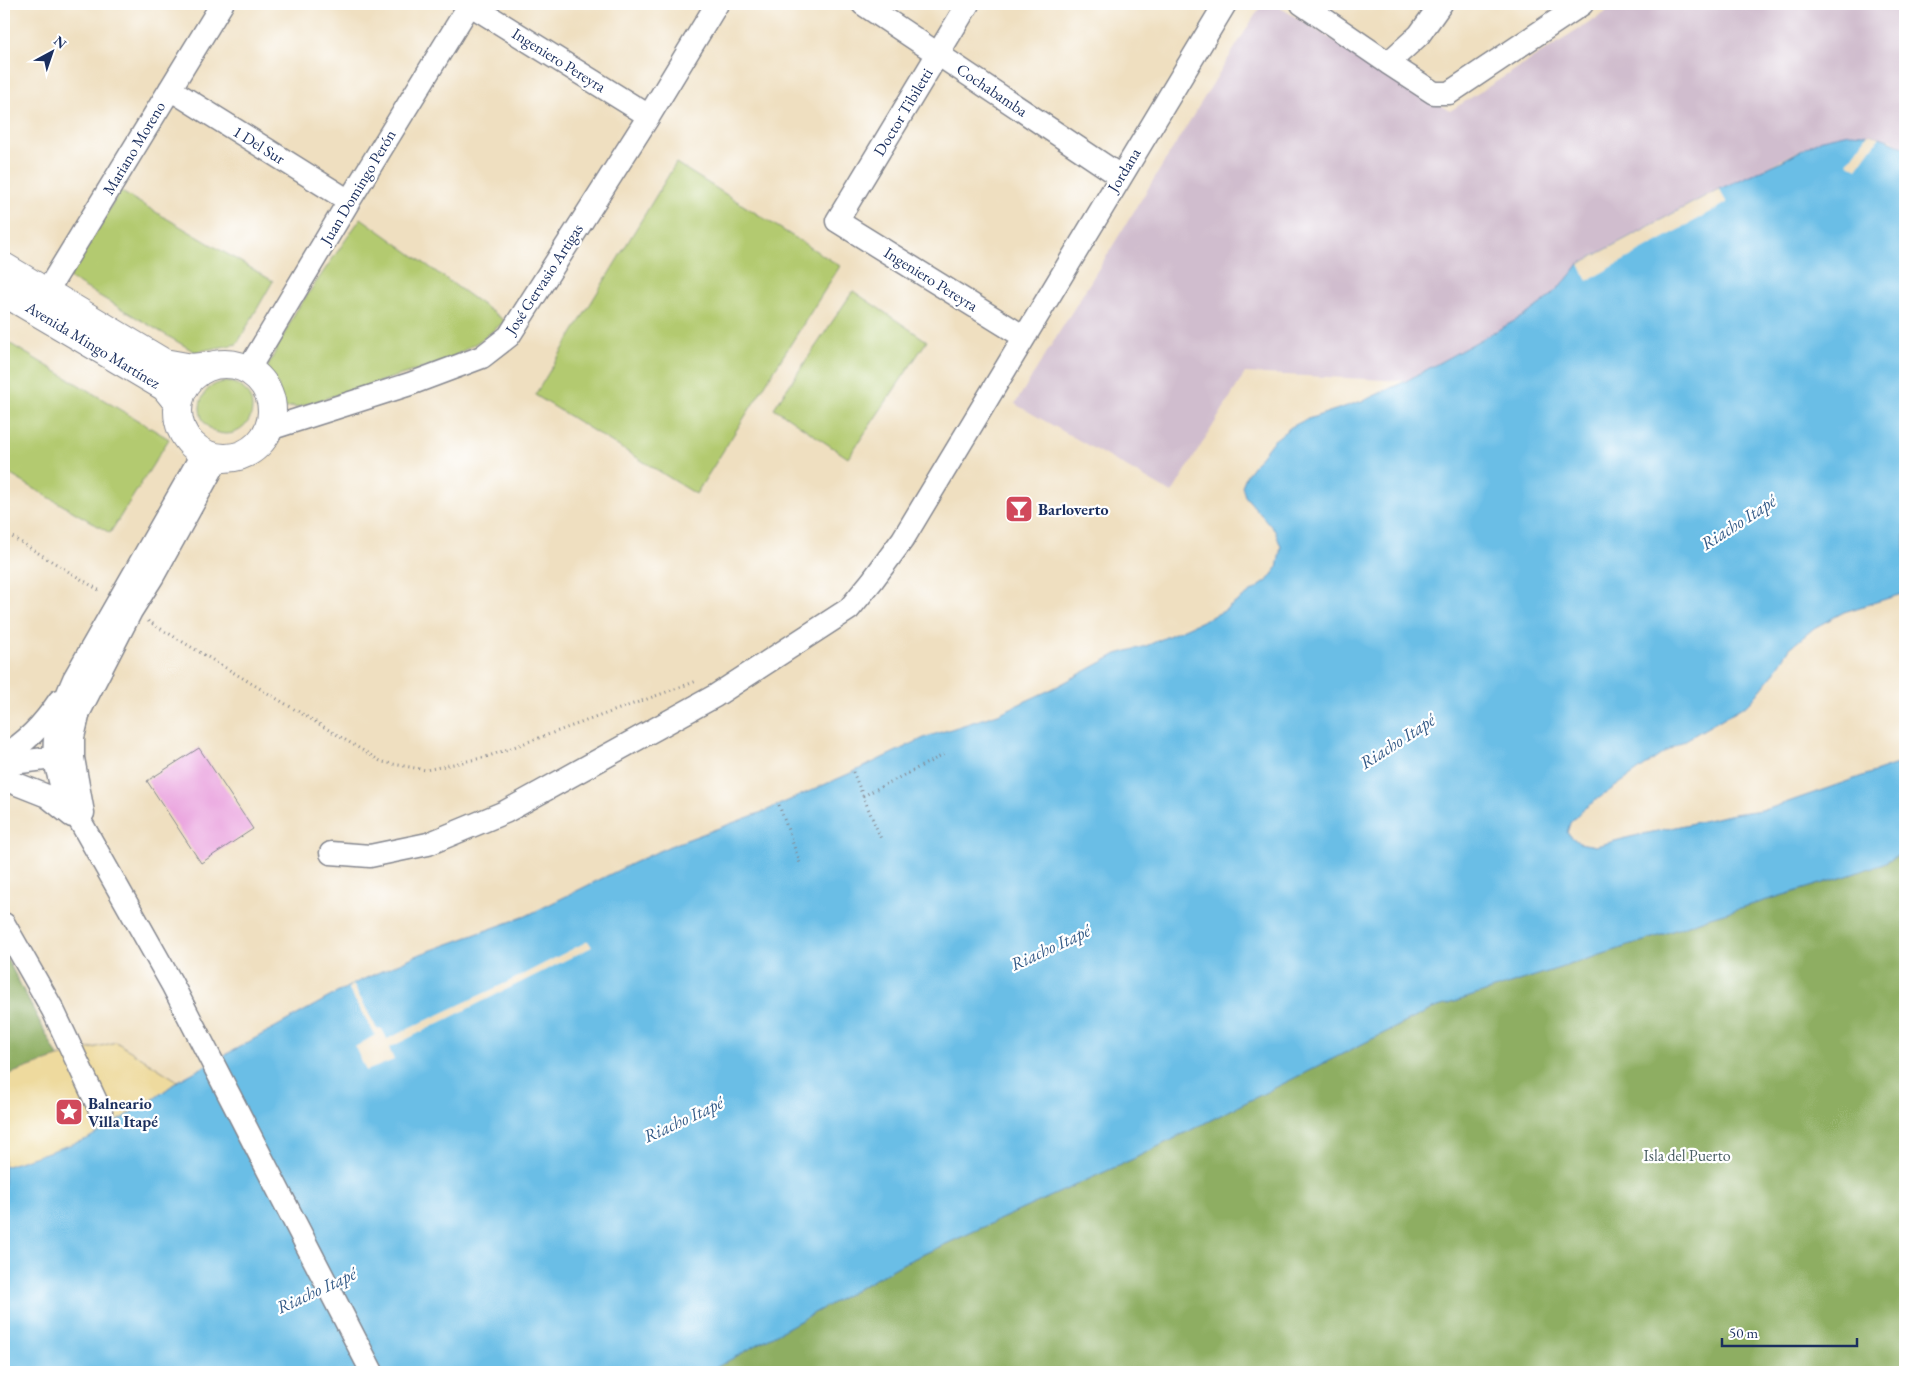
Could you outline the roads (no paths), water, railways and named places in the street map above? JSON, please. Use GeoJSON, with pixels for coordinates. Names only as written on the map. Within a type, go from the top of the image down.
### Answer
{"type":"FeatureCollection","features":[{"type":"Feature","properties":{"kind":"main road","name":"Avenida Mingo Martínez"},"geometry":{"type":"LineString","coordinates":[[4,267],[164,363],[192,368],[210,366]]}},
{"type":"Feature","properties":{"kind":"main road","name":"Avenida Mingo Martínez"},"geometry":{"type":"LineString","coordinates":[[4,292],[165,387],[178,403]]}},
{"type":"Feature","properties":{"kind":"main road"},"geometry":{"type":"LineString","coordinates":[[236,365],[248,370],[259,379],[267,390],[271,402],[272,416],[269,429],[261,442],[249,452],[234,458],[211,456],[191,444],[182,432],[178,418],[178,403],[182,391],[189,380],[198,372],[210,366],[236,365]]}},
{"type":"Feature","properties":{"kind":"street","name":"Mariano Moreno"},"geometry":{"type":"LineString","coordinates":[[46,292],[222,4]]}},
{"type":"Feature","properties":{"kind":"street","name":"Ingeniero Pereyra"},"geometry":{"type":"LineString","coordinates":[[469,4],[649,116]]}},
{"type":"Feature","properties":{"kind":"street","name":"Juan Domingo Perón"},"geometry":{"type":"LineString","coordinates":[[248,370],[469,4]]}},
{"type":"Feature","properties":{"kind":"street","name":"José Gervasio Artigas"},"geometry":{"type":"LineString","coordinates":[[269,429],[410,384],[482,357],[510,336],[649,116],[717,4]]}},
{"type":"Feature","properties":{"kind":"street","name":"Cochabamba"},"geometry":{"type":"LineString","coordinates":[[863,4],[1120,176]]}},
{"type":"Feature","properties":{"kind":"street","name":"Doctor Tibiletti"},"geometry":{"type":"LineString","coordinates":[[838,221],[968,4]]}},
{"type":"Feature","properties":{"kind":"street","name":"Jordana"},"geometry":{"type":"LineString","coordinates":[[331,853],[370,856],[428,844],[505,812],[715,696],[849,609],[903,539],[1225,4]]}},
{"type":"Feature","properties":{"kind":"street"},"geometry":{"type":"LineString","coordinates":[[1302,4],[1434,93],[1449,93],[1582,4]]}},
{"type":"Feature","properties":{"kind":"street"},"geometry":{"type":"LineString","coordinates":[[1388,63],[1419,35],[1441,4]]}},
{"type":"Feature","properties":{"kind":"street","name":"1 Del Sur"},"geometry":{"type":"LineString","coordinates":[[170,89],[349,201]]}},
{"type":"Feature","properties":{"kind":"street","name":"Ingeniero Pereyra"},"geometry":{"type":"LineString","coordinates":[[838,221],[1024,337]]}},
{"type":"Feature","properties":{"kind":"street"},"geometry":{"type":"LineString","coordinates":[[4,755],[28,737],[52,713],[125,607],[211,456]]}},
{"type":"Feature","properties":{"kind":"street"},"geometry":{"type":"LineString","coordinates":[[64,757],[73,737],[79,712],[125,607]]}},
{"type":"Feature","properties":{"kind":"street"},"geometry":{"type":"LineString","coordinates":[[76,676],[64,702],[56,729],[64,757],[62,789],[172,984],[372,1372]]}},
{"type":"Feature","properties":{"kind":"street"},"geometry":{"type":"LineString","coordinates":[[4,764],[64,757]]}},
{"type":"Feature","properties":{"kind":"street"},"geometry":{"type":"LineString","coordinates":[[4,779],[47,796],[60,805],[84,829]]}},
{"type":"Feature","properties":{"kind":"street"},"geometry":{"type":"LineString","coordinates":[[4,924],[53,1010],[102,1112]]}},
{"type":"Feature","properties":{"kind":"water","name":"Riacho Itapé"},"geometry":{"type":"Polygon","coordinates":[[[1849,133],[1878,137],[1905,148],[1905,593],[1844,612],[1814,628],[1790,648],[1772,676],[1751,702],[1665,752],[1582,810],[1570,823],[1567,833],[1579,843],[1596,846],[1734,814],[1768,809],[1894,765],[1905,763],[1905,852],[1881,864],[1847,876],[1707,918],[1656,937],[1432,1009],[1133,1159],[904,1263],[708,1372],[4,1372],[4,1167],[87,1139],[151,1101],[178,1081],[353,984],[415,956],[526,916],[670,846],[765,811],[926,737],[998,714],[1054,688],[1117,654],[1146,646],[1222,612],[1267,581],[1277,568],[1281,547],[1275,531],[1245,496],[1242,486],[1247,474],[1273,441],[1291,427],[1305,420],[1365,400],[1406,381],[1527,314],[1547,299],[1579,264],[1719,189],[1778,163],[1822,139],[1849,133]]]}},
{"type":"Feature","properties":{"kind":"place","name":"Barloverto"},"geometry":{"type":"Point","coordinates":[1019,509]}},
{"type":"Feature","properties":{"kind":"place","name":"Balneario Villa Itapé"},"geometry":{"type":"Point","coordinates":[69,1112]}},
{"type":"Feature","properties":{"kind":"park label","name":"Isla del Puerto"},"geometry":{"type":"Point","coordinates":[1687,1155]}}]}
